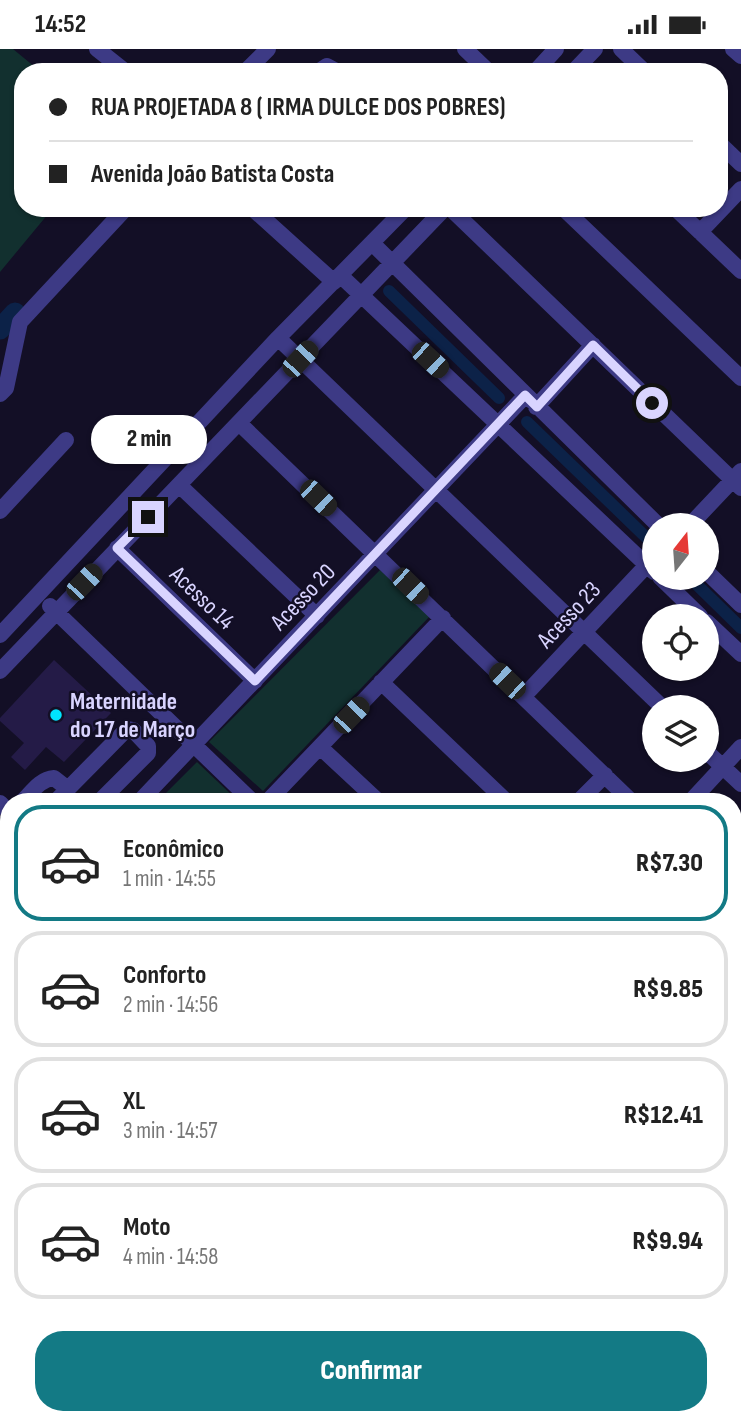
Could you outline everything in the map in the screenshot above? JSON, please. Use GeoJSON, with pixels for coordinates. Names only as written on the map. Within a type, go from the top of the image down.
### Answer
{"type":"FeatureCollection","features":[{"type":"Feature","properties":{"kind":"street"},"geometry":{"type":"LineString","coordinates":[[97,49],[115,63]]}},
{"type":"Feature","properties":{"kind":"street"},"geometry":{"type":"LineString","coordinates":[[254,63],[268,49]]}},
{"type":"Feature","properties":{"kind":"street"},"geometry":{"type":"LineString","coordinates":[[465,49],[480,63]]}},
{"type":"Feature","properties":{"kind":"street"},"geometry":{"type":"LineString","coordinates":[[543,63],[556,49]]}},
{"type":"Feature","properties":{"kind":"street"},"geometry":{"type":"LineString","coordinates":[[582,63],[595,49]]}},
{"type":"Feature","properties":{"kind":"street"},"geometry":{"type":"LineString","coordinates":[[621,49],[636,63]]}},
{"type":"Feature","properties":{"kind":"street"},"geometry":{"type":"LineString","coordinates":[[733,49],[741,57]]}},
{"type":"Feature","properties":{"kind":"street"},"geometry":{"type":"LineString","coordinates":[[728,152],[741,164]]}},
{"type":"Feature","properties":{"kind":"street"},"geometry":{"type":"LineString","coordinates":[[728,203],[741,189]]}},
{"type":"Feature","properties":{"kind":"street"},"geometry":{"type":"LineString","coordinates":[[3,391],[20,322],[118,217]]}},
{"type":"Feature","properties":{"kind":"street"},"geometry":{"type":"LineString","coordinates":[[263,217],[361,295],[642,560]]}},
{"type":"Feature","properties":{"kind":"street"},"geometry":{"type":"LineString","coordinates":[[0,635],[278,338],[397,217]]}},
{"type":"Feature","properties":{"kind":"street"},"geometry":{"type":"LineString","coordinates":[[0,671],[436,217]]}},
{"type":"Feature","properties":{"kind":"street"},"geometry":{"type":"LineString","coordinates":[[459,217],[738,479],[703,513]]}},
{"type":"Feature","properties":{"kind":"street"},"geometry":{"type":"LineString","coordinates":[[572,217],[741,378]]}},
{"type":"Feature","properties":{"kind":"street"},"geometry":{"type":"LineString","coordinates":[[685,217],[741,271]]}},
{"type":"Feature","properties":{"kind":"street"},"geometry":{"type":"LineString","coordinates":[[700,232],[714,217]]}},
{"type":"Feature","properties":{"kind":"street"},"geometry":{"type":"LineString","coordinates":[[372,243],[646,513]]}},
{"type":"Feature","properties":{"kind":"street"},"geometry":{"type":"LineString","coordinates":[[278,338],[650,695]]}},
{"type":"Feature","properties":{"kind":"street","name":"Acesso 20"},"geometry":{"type":"LineString","coordinates":[[148,793],[499,425],[531,401],[593,345]]}},
{"type":"Feature","properties":{"kind":"street"},"geometry":{"type":"LineString","coordinates":[[240,423],[623,793]]}},
{"type":"Feature","properties":{"kind":"street"},"geometry":{"type":"LineString","coordinates":[[0,511],[65,440]]}},
{"type":"Feature","properties":{"kind":"street"},"geometry":{"type":"LineString","coordinates":[[179,485],[317,616]]}},
{"type":"Feature","properties":{"kind":"street","name":"Acesso 14"},"geometry":{"type":"LineString","coordinates":[[117,548],[255,681]]}},
{"type":"Feature","properties":{"kind":"street","name":"Acesso 23"},"geometry":{"type":"LineString","coordinates":[[523,697],[584,631],[642,577]]}},
{"type":"Feature","properties":{"kind":"street"},"geometry":{"type":"LineString","coordinates":[[719,584],[741,605]]}},
{"type":"Feature","properties":{"kind":"street"},"geometry":{"type":"LineString","coordinates":[[674,590],[688,604]]}},
{"type":"Feature","properties":{"kind":"street"},"geometry":{"type":"LineString","coordinates":[[39,596],[243,793]]}},
{"type":"Feature","properties":{"kind":"street"},"geometry":{"type":"LineString","coordinates":[[276,793],[443,618]]}},
{"type":"Feature","properties":{"kind":"street"},"geometry":{"type":"LineString","coordinates":[[719,634],[741,655]]}},
{"type":"Feature","properties":{"kind":"street"},"geometry":{"type":"LineString","coordinates":[[381,682],[498,793]]}},
{"type":"Feature","properties":{"kind":"street"},"geometry":{"type":"LineString","coordinates":[[64,793],[123,733],[128,729],[133,730],[148,746],[149,753],[108,793]]}},
{"type":"Feature","properties":{"kind":"street"},"geometry":{"type":"LineString","coordinates":[[320,747],[369,793]]}},
{"type":"Feature","properties":{"kind":"street"},"geometry":{"type":"LineString","coordinates":[[698,793],[741,747]]}},
{"type":"Feature","properties":{"kind":"street"},"geometry":{"type":"LineString","coordinates":[[719,764],[741,784]]}},
{"type":"Feature","properties":{"kind":"street"},"geometry":{"type":"LineString","coordinates":[[587,793],[604,775]]}},
{"type":"Feature","properties":{"kind":"street"},"geometry":{"type":"LineString","coordinates":[[31,793],[44,779],[54,778],[68,789]]}},
{"type":"Feature","properties":{"kind":"green space"},"geometry":{"type":"Polygon","coordinates":[[[0,49],[13,49],[30,63],[14,63],[14,217],[46,217],[0,272],[0,49]]]}},
{"type":"Feature","properties":{"kind":"green space"},"geometry":{"type":"Polygon","coordinates":[[[380,570],[430,616],[263,791],[209,742],[380,570]]]}},
{"type":"Feature","properties":{"kind":"green space"},"geometry":{"type":"Polygon","coordinates":[[[197,762],[230,793],[166,793],[197,762]]]}},
{"type":"Feature","properties":{"kind":"building","name":"Maternidade do 17 de Março"},"geometry":{"type":"Polygon","coordinates":[[[54,660],[111,713],[64,762],[46,747],[25,770],[11,757],[24,743],[0,718],[54,660]]]}},
{"type":"Feature","properties":{"kind":"waterway"},"geometry":{"type":"LineString","coordinates":[[389,291],[499,398]]}},
{"type":"Feature","properties":{"kind":"waterway"},"geometry":{"type":"LineString","coordinates":[[0,329],[15,313]]}},
{"type":"Feature","properties":{"kind":"waterway"},"geometry":{"type":"LineString","coordinates":[[527,422],[642,533]]}},
{"type":"Feature","properties":{"kind":"waterway"},"geometry":{"type":"LineString","coordinates":[[702,590],[741,628]]}},
{"type":"Feature","properties":{"kind":"place","name":"Maternidade do 17 de Março"},"geometry":{"type":"Point","coordinates":[56,715]}},
{"type":"Feature","properties":{"kind":"route"},"geometry":{"type":"LineString","coordinates":[[148,517],[117,548],[255,681],[525,395],[537,407],[593,345],[652,403]]}}]}
